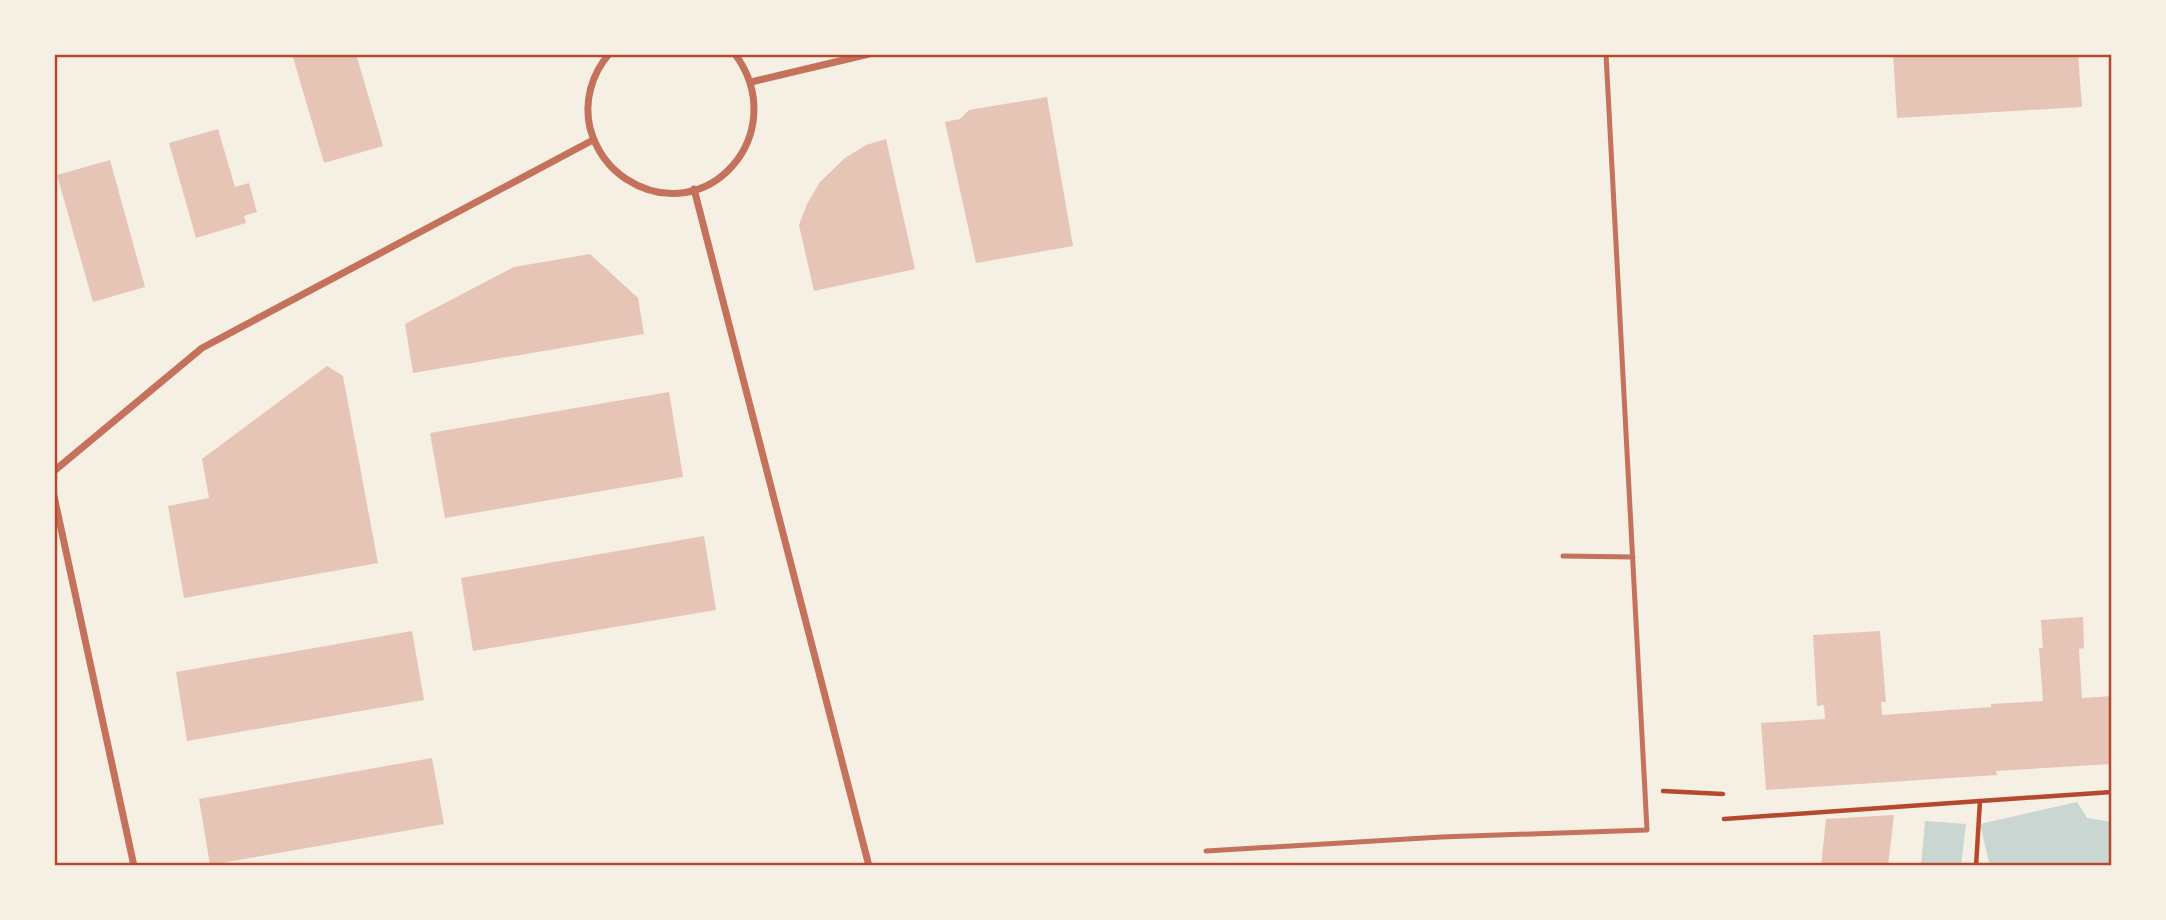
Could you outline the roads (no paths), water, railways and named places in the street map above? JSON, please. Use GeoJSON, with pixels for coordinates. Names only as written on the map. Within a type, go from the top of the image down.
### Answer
{"type":"FeatureCollection","features":[{"type":"Feature","properties":{"kind":"street"},"geometry":{"type":"LineString","coordinates":[[609,54],[593,80],[588,100],[588,120],[593,140],[611,167],[637,186],[657,192],[679,193],[719,178],[736,164],[747,146],[754,125],[755,104],[751,82],[735,54]]}},
{"type":"Feature","properties":{"kind":"street"},"geometry":{"type":"LineString","coordinates":[[751,82],[869,54]]}},
{"type":"Feature","properties":{"kind":"street"},"geometry":{"type":"LineString","coordinates":[[54,471],[202,348],[593,140]]}},
{"type":"Feature","properties":{"kind":"street"},"geometry":{"type":"LineString","coordinates":[[695,189],[869,866]]}},
{"type":"Feature","properties":{"kind":"street"},"geometry":{"type":"LineString","coordinates":[[54,496],[134,866]]}},
{"type":"Feature","properties":{"kind":"lane"},"geometry":{"type":"LineString","coordinates":[[1206,851],[1441,837],[1647,831],[1606,54]]}},
{"type":"Feature","properties":{"kind":"lane"},"geometry":{"type":"LineString","coordinates":[[1563,556],[1633,557]]}}]}
